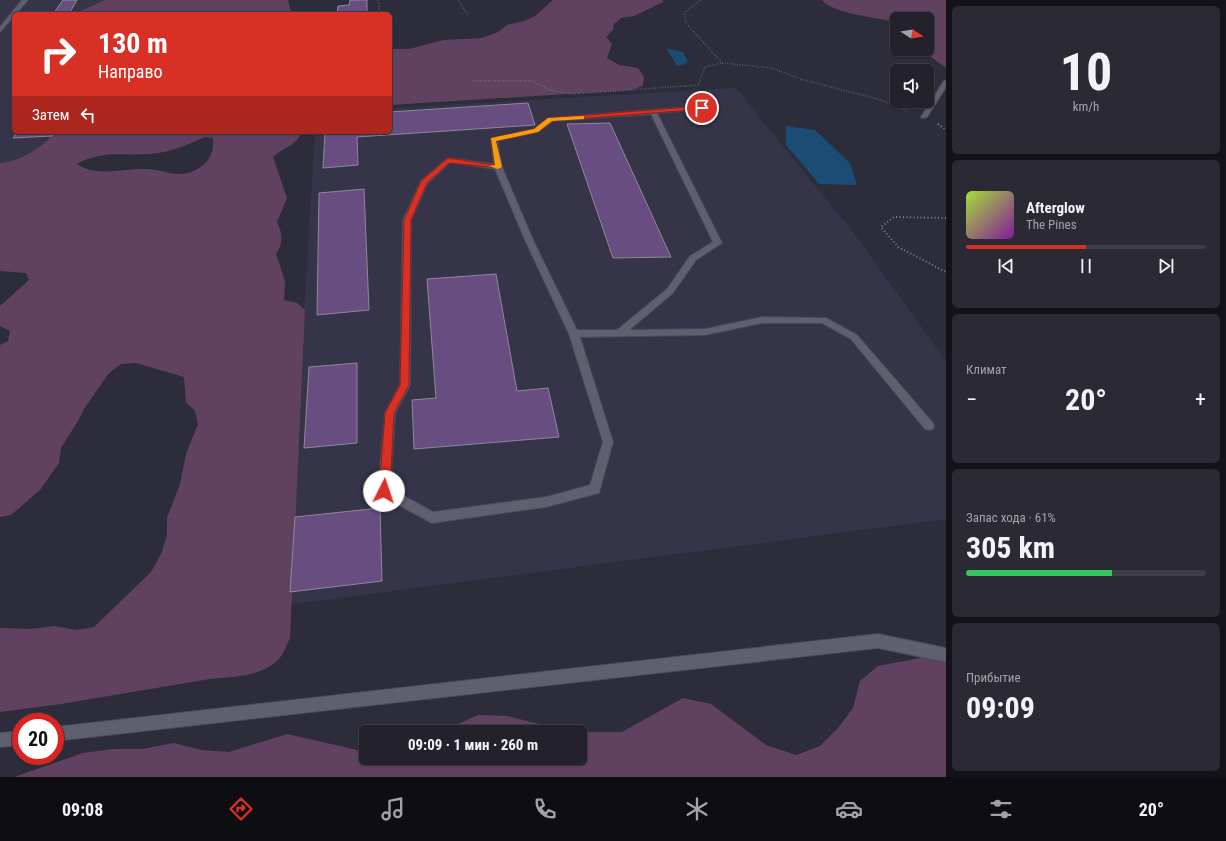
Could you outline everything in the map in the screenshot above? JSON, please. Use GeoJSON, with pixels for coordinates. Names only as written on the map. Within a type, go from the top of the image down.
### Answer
{"type":"FeatureCollection","features":[{"type":"Feature","properties":{"kind":"lane"},"geometry":{"type":"LineString","coordinates":[[15,12],[25,0]]}},
{"type":"Feature","properties":{"kind":"lane"},"geometry":{"type":"LineString","coordinates":[[0,30],[12,16]]}},
{"type":"Feature","properties":{"kind":"lane"},"geometry":{"type":"LineString","coordinates":[[924,117],[946,82]]}},
{"type":"Feature","properties":{"kind":"lane"},"geometry":{"type":"LineString","coordinates":[[498,167],[448,160],[424,183],[407,220],[405,385],[390,413],[384,491],[432,518],[546,502],[595,489],[608,442],[574,334],[529,240],[498,167],[493,140],[536,131],[551,119],[702,108]]}},
{"type":"Feature","properties":{"kind":"lane"},"geometry":{"type":"LineString","coordinates":[[619,333],[670,292],[693,258],[718,243],[653,111]]}},
{"type":"Feature","properties":{"kind":"lane"},"geometry":{"type":"LineString","coordinates":[[574,334],[705,332],[762,320],[823,320],[854,336],[929,426]]}},
{"type":"Feature","properties":{"kind":"lane"},"geometry":{"type":"LineString","coordinates":[[64,733],[878,641],[946,655]]}},
{"type":"Feature","properties":{"kind":"lane"},"geometry":{"type":"LineString","coordinates":[[0,740],[12,739]]}},
{"type":"Feature","properties":{"kind":"path"},"geometry":{"type":"LineString","coordinates":[[376,0],[380,2],[379,12]]}},
{"type":"Feature","properties":{"kind":"path"},"geometry":{"type":"LineString","coordinates":[[458,0],[468,15]]}},
{"type":"Feature","properties":{"kind":"path"},"geometry":{"type":"LineString","coordinates":[[701,0],[684,13],[686,23],[722,63]]}},
{"type":"Feature","properties":{"kind":"path"},"geometry":{"type":"LineString","coordinates":[[473,81],[532,81],[550,90],[574,94],[698,85],[705,67],[722,63],[772,68],[800,79],[878,99],[936,122],[946,130]]}},
{"type":"Feature","properties":{"kind":"path"},"geometry":{"type":"LineString","coordinates":[[946,218],[894,217],[881,227],[898,246],[946,272]]}},
{"type":"Feature","properties":{"kind":"shaded area"},"geometry":{"type":"Polygon","coordinates":[[[0,0],[118,0],[110,12],[12,12],[12,134],[65,134],[52,161],[0,165],[0,0]]]}},
{"type":"Feature","properties":{"kind":"shaded area"},"geometry":{"type":"Polygon","coordinates":[[[105,0],[288,0],[291,12],[78,12],[105,0]]]}},
{"type":"Feature","properties":{"kind":"shaded area"},"geometry":{"type":"Polygon","coordinates":[[[553,0],[663,0],[663,2],[634,16],[621,18],[614,24],[613,30],[606,37],[612,44],[607,58],[619,65],[638,68],[644,77],[643,86],[631,90],[392,105],[392,49],[409,49],[444,40],[482,38],[498,32],[507,25],[524,21],[535,16],[553,0]]]}},
{"type":"Feature","properties":{"kind":"shaded area"},"geometry":{"type":"Polygon","coordinates":[[[822,0],[946,0],[946,68],[931,57],[934,56],[934,12],[890,12],[890,21],[844,12],[827,5],[822,0]]]}},
{"type":"Feature","properties":{"kind":"shaded area"},"geometry":{"type":"Polygon","coordinates":[[[736,88],[853,232],[946,361],[946,519],[286,605],[315,134],[392,134],[392,108],[736,88]]]}},
{"type":"Feature","properties":{"kind":"shaded area"},"geometry":{"type":"Polygon","coordinates":[[[53,134],[301,134],[295,142],[273,157],[287,198],[277,222],[280,231],[281,243],[276,254],[285,281],[284,300],[297,303],[305,310],[290,638],[278,660],[271,666],[255,673],[61,704],[0,712],[0,628],[31,629],[54,626],[77,630],[94,627],[151,572],[161,554],[167,535],[167,518],[180,484],[186,454],[198,424],[195,411],[186,402],[184,377],[136,363],[121,364],[109,373],[84,409],[61,448],[59,463],[40,490],[11,515],[0,517],[0,345],[8,341],[10,331],[0,326],[0,306],[29,280],[26,273],[0,271],[0,163],[23,157],[44,143],[53,134]],[[205,137],[164,152],[149,154],[104,155],[77,164],[84,168],[100,171],[151,169],[180,174],[188,173],[203,165],[208,160],[213,146],[213,138],[205,137]]]}},
{"type":"Feature","properties":{"kind":"shaded area"},"geometry":{"type":"Polygon","coordinates":[[[931,656],[946,660],[946,777],[14,777],[48,765],[64,765],[64,760],[83,753],[113,749],[142,749],[174,743],[201,750],[229,752],[287,734],[359,750],[359,765],[587,765],[587,732],[622,732],[683,698],[711,704],[766,745],[796,755],[820,746],[838,728],[853,708],[860,681],[878,666],[931,656]]]}},
{"type":"Feature","properties":{"kind":"shaded area"},"geometry":{"type":"Polygon","coordinates":[[[478,715],[507,716],[543,725],[456,725],[478,715]]]}},
{"type":"Feature","properties":{"kind":"water"},"geometry":{"type":"Polygon","coordinates":[[[666,48],[683,52],[688,63],[677,66],[666,48]]]}},
{"type":"Feature","properties":{"kind":"water"},"geometry":{"type":"Polygon","coordinates":[[[786,126],[815,130],[850,163],[857,185],[819,184],[786,145],[786,126]]]}},
{"type":"Feature","properties":{"kind":"building"},"geometry":{"type":"Polygon","coordinates":[[[63,0],[77,0],[70,12],[54,12],[63,0]]]}},
{"type":"Feature","properties":{"kind":"building"},"geometry":{"type":"Polygon","coordinates":[[[350,0],[367,0],[367,12],[337,12],[338,6],[349,5],[350,0]]]}},
{"type":"Feature","properties":{"kind":"building"},"geometry":{"type":"Polygon","coordinates":[[[528,103],[535,125],[357,137],[358,165],[323,168],[325,134],[392,134],[392,112],[528,103]]]}},
{"type":"Feature","properties":{"kind":"building"},"geometry":{"type":"Polygon","coordinates":[[[610,123],[671,257],[613,258],[567,124],[610,123]]]}},
{"type":"Feature","properties":{"kind":"building"},"geometry":{"type":"Polygon","coordinates":[[[16,134],[53,134],[52,136],[13,138],[16,134]]]}},
{"type":"Feature","properties":{"kind":"building"},"geometry":{"type":"Polygon","coordinates":[[[364,189],[369,310],[317,315],[319,193],[364,189]]]}},
{"type":"Feature","properties":{"kind":"building"},"geometry":{"type":"Polygon","coordinates":[[[496,274],[517,391],[548,388],[559,437],[414,449],[412,400],[436,398],[427,279],[496,274]]]}},
{"type":"Feature","properties":{"kind":"building"},"geometry":{"type":"Polygon","coordinates":[[[357,363],[357,443],[304,448],[309,367],[357,363]]]}},
{"type":"Feature","properties":{"kind":"building"},"geometry":{"type":"Polygon","coordinates":[[[380,508],[382,581],[290,592],[295,517],[380,508]]]}},
{"type":"Feature","properties":{"kind":"slow traffic"},"geometry":{"type":"LineString","coordinates":[[492,166],[498,167],[493,140],[536,131],[551,119],[582,117]]}},
{"type":"Feature","properties":{"kind":"route"},"geometry":{"type":"LineString","coordinates":[[384,491],[390,413],[405,385],[407,220],[424,183],[448,160],[498,167],[493,140],[536,131],[551,119],[595,117],[702,108]]}}]}
